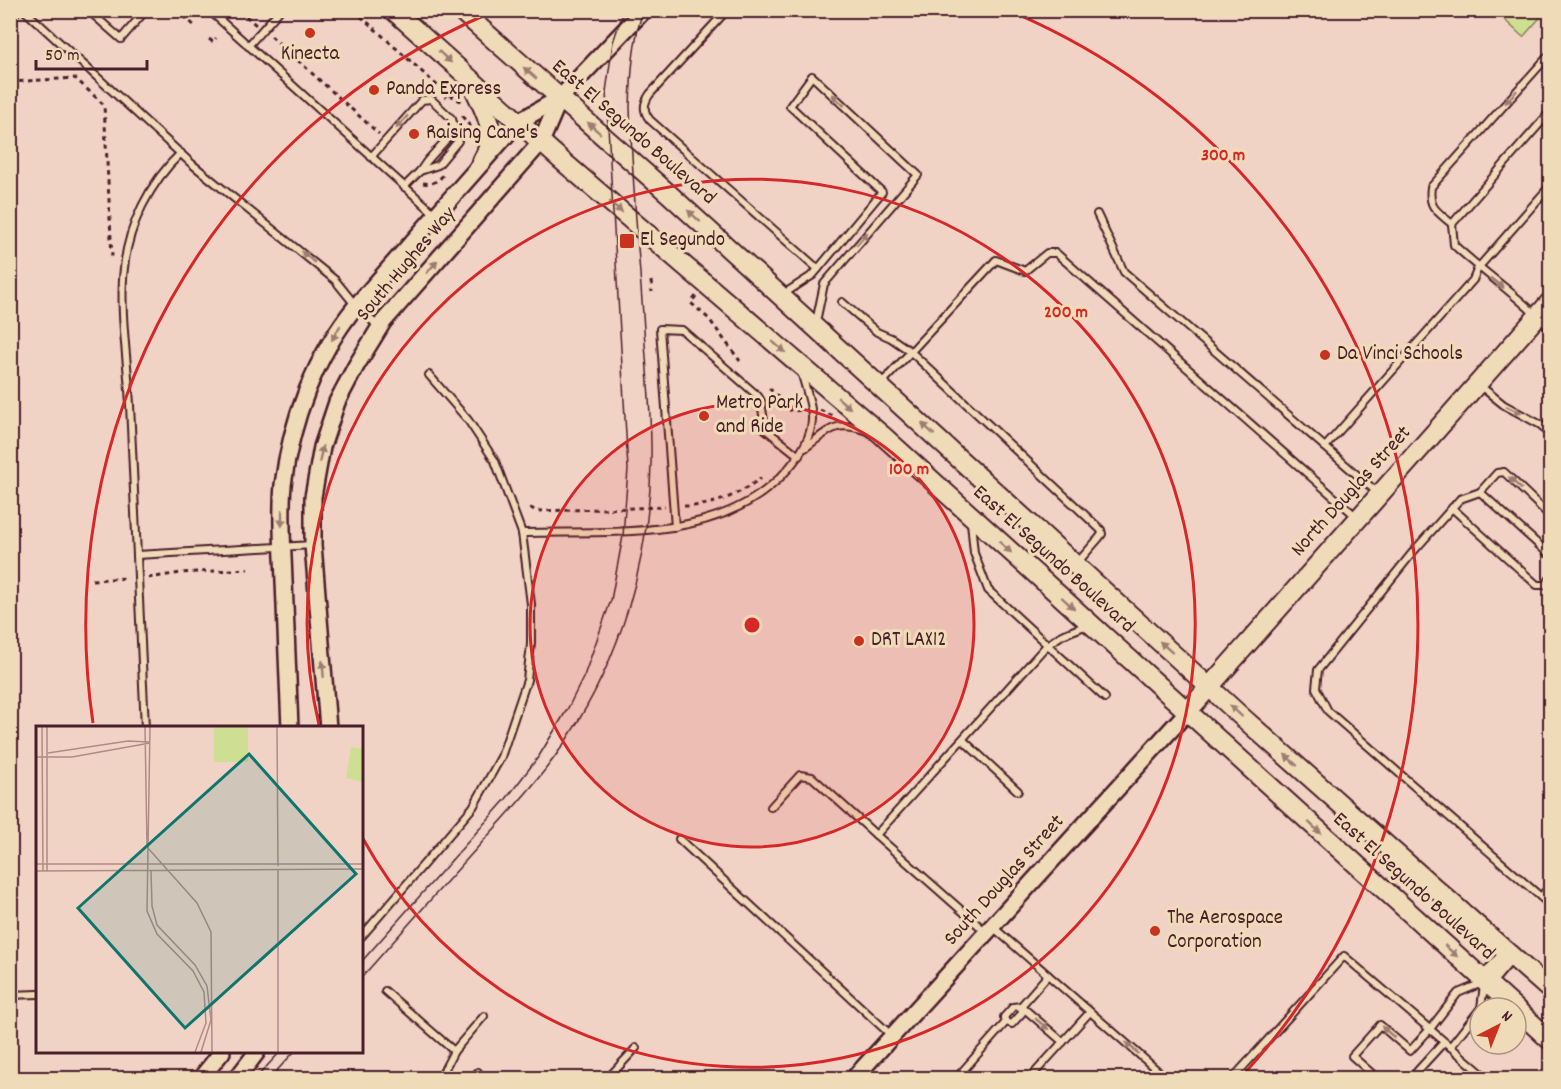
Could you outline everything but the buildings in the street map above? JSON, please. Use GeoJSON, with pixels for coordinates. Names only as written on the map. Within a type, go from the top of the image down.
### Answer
{"type":"FeatureCollection","features":[{"type":"Feature","properties":{"kind":"main road","name":"East El Segundo Boulevard"},"geometry":{"type":"LineString","coordinates":[[393,10],[541,142],[882,435],[1501,996]]}},
{"type":"Feature","properties":{"kind":"main road","name":"East El Segundo Boulevard"},"geometry":{"type":"LineString","coordinates":[[460,10],[669,194],[1209,686],[1551,990]]}},
{"type":"Feature","properties":{"kind":"main road"},"geometry":{"type":"LineString","coordinates":[[469,78],[489,117],[490,142],[482,161]]}},
{"type":"Feature","properties":{"kind":"main road","name":"North Douglas Street"},"geometry":{"type":"LineString","coordinates":[[1187,712],[1551,302]]}},
{"type":"Feature","properties":{"kind":"main road"},"geometry":{"type":"LineString","coordinates":[[1485,982],[1509,954]]}},
{"type":"Feature","properties":{"kind":"main road","name":"East El Segundo Boulevard"},"geometry":{"type":"LineString","coordinates":[[1528,1020],[1551,1040]]}},
{"type":"Feature","properties":{"kind":"street"},"geometry":{"type":"LineString","coordinates":[[560,98],[644,10]]}},
{"type":"Feature","properties":{"kind":"street","name":"South Hughes Way"},"geometry":{"type":"LineString","coordinates":[[290,726],[282,547],[283,488],[301,404],[338,328],[356,306],[518,122],[560,98]]}},
{"type":"Feature","properties":{"kind":"street","name":"South Hughes Way"},"geometry":{"type":"LineString","coordinates":[[328,726],[313,545],[313,497],[322,447],[338,402],[356,366],[380,327],[541,142],[560,98]]}},
{"type":"Feature","properties":{"kind":"street","name":"South Douglas Street"},"geometry":{"type":"LineString","coordinates":[[854,1078],[1187,712]]}},
{"type":"Feature","properties":{"kind":"street"},"geometry":{"type":"LineString","coordinates":[[201,1078],[221,1053]]}},
{"type":"Feature","properties":{"kind":"street"},"geometry":{"type":"LineString","coordinates":[[237,1078],[257,1053]]}},
{"type":"Feature","properties":{"kind":"lane"},"geometry":{"type":"LineString","coordinates":[[10,19],[18,10]]}},
{"type":"Feature","properties":{"kind":"lane"},"geometry":{"type":"LineString","coordinates":[[24,10],[192,164],[335,280],[356,306],[380,327]]}},
{"type":"Feature","properties":{"kind":"lane"},"geometry":{"type":"LineString","coordinates":[[88,10],[121,39],[146,10]]}},
{"type":"Feature","properties":{"kind":"lane"},"geometry":{"type":"LineString","coordinates":[[208,10],[435,215]]}},
{"type":"Feature","properties":{"kind":"lane"},"geometry":{"type":"LineString","coordinates":[[248,46],[280,10]]}},
{"type":"Feature","properties":{"kind":"lane"},"geometry":{"type":"LineString","coordinates":[[728,10],[650,94],[646,100],[645,113],[650,120],[818,268]]}},
{"type":"Feature","properties":{"kind":"lane"},"geometry":{"type":"LineString","coordinates":[[1551,54],[1431,187],[1429,200],[1433,208],[1452,224],[1454,245],[1551,329]]}},
{"type":"Feature","properties":{"kind":"lane"},"geometry":{"type":"LineString","coordinates":[[782,296],[813,275],[882,192],[790,106],[812,76],[918,175],[824,284],[815,326]]}},
{"type":"Feature","properties":{"kind":"lane"},"geometry":{"type":"LineString","coordinates":[[371,157],[422,100],[431,99],[452,119],[458,141],[438,165],[420,171]]}},
{"type":"Feature","properties":{"kind":"lane"},"geometry":{"type":"LineString","coordinates":[[1452,224],[1551,112]]}},
{"type":"Feature","properties":{"kind":"lane"},"geometry":{"type":"LineString","coordinates":[[404,187],[455,130]]}},
{"type":"Feature","properties":{"kind":"lane"},"geometry":{"type":"LineString","coordinates":[[145,726],[123,300],[124,268],[133,228],[147,196],[166,167],[181,153]]}},
{"type":"Feature","properties":{"kind":"lane"},"geometry":{"type":"LineString","coordinates":[[1326,447],[1473,280],[1478,268],[1551,186]]}},
{"type":"Feature","properties":{"kind":"lane"},"geometry":{"type":"LineString","coordinates":[[1097,214],[1125,272],[1380,494]]}},
{"type":"Feature","properties":{"kind":"lane"},"geometry":{"type":"LineString","coordinates":[[880,385],[996,260],[1025,272],[1047,253],[1056,253],[1358,518]]}},
{"type":"Feature","properties":{"kind":"lane"},"geometry":{"type":"LineString","coordinates":[[842,302],[877,332],[910,351],[1101,530],[1102,534],[1075,565]]}},
{"type":"Feature","properties":{"kind":"lane"},"geometry":{"type":"LineString","coordinates":[[675,527],[660,329],[682,330],[758,396],[761,401],[765,429],[799,456]]}},
{"type":"Feature","properties":{"kind":"lane"},"geometry":{"type":"LineString","coordinates":[[522,533],[675,527],[715,518],[742,507],[780,478],[804,448],[813,420],[799,365]]}},
{"type":"Feature","properties":{"kind":"lane"},"geometry":{"type":"LineString","coordinates":[[363,935],[411,882],[473,807],[501,757],[527,680],[531,644],[531,604],[522,533],[495,461],[468,420],[429,375]]}},
{"type":"Feature","properties":{"kind":"lane"},"geometry":{"type":"LineString","coordinates":[[1478,384],[1504,405],[1551,431]]}},
{"type":"Feature","properties":{"kind":"lane"},"geometry":{"type":"LineString","coordinates":[[1541,424],[1551,436]]}},
{"type":"Feature","properties":{"kind":"lane"},"geometry":{"type":"LineString","coordinates":[[804,448],[834,427],[856,427],[882,435]]}},
{"type":"Feature","properties":{"kind":"lane"},"geometry":{"type":"LineString","coordinates":[[1551,516],[1504,472],[1497,473],[1480,492],[1460,499],[1413,552],[1318,670],[1316,688],[1328,711],[1551,905]]}},
{"type":"Feature","properties":{"kind":"lane"},"geometry":{"type":"LineString","coordinates":[[1480,492],[1551,555]]}},
{"type":"Feature","properties":{"kind":"lane"},"geometry":{"type":"LineString","coordinates":[[1452,508],[1537,585],[1545,585],[1551,579]]}},
{"type":"Feature","properties":{"kind":"lane"},"geometry":{"type":"LineString","coordinates":[[970,515],[974,552],[988,590],[1105,698]]}},
{"type":"Feature","properties":{"kind":"lane"},"geometry":{"type":"LineString","coordinates":[[137,555],[313,545]]}},
{"type":"Feature","properties":{"kind":"lane"},"geometry":{"type":"LineString","coordinates":[[876,835],[1047,645],[1068,632],[1091,624]]}},
{"type":"Feature","properties":{"kind":"lane"},"geometry":{"type":"LineString","coordinates":[[963,740],[1018,791]]}},
{"type":"Feature","properties":{"kind":"lane"},"geometry":{"type":"LineString","coordinates":[[771,807],[800,775],[812,777],[876,835],[989,930],[1048,975],[1166,1078]]}},
{"type":"Feature","properties":{"kind":"lane"},"geometry":{"type":"LineString","coordinates":[[679,839],[892,1036]]}},
{"type":"Feature","properties":{"kind":"lane"},"geometry":{"type":"LineString","coordinates":[[1541,897],[1551,886]]}},
{"type":"Feature","properties":{"kind":"lane"},"geometry":{"type":"LineString","coordinates":[[1233,1078],[1344,956],[1487,1078]]}},
{"type":"Feature","properties":{"kind":"lane"},"geometry":{"type":"LineString","coordinates":[[1006,1022],[1004,1017],[1013,1007],[1021,1006],[1048,975]]}},
{"type":"Feature","properties":{"kind":"lane"},"geometry":{"type":"LineString","coordinates":[[1482,996],[1485,982]]}},
{"type":"Feature","properties":{"kind":"lane"},"geometry":{"type":"LineString","coordinates":[[1377,1078],[1352,1056],[1380,1025],[1410,1051],[1458,993],[1485,982]]}},
{"type":"Feature","properties":{"kind":"lane"},"geometry":{"type":"LineString","coordinates":[[385,991],[454,1051]]}},
{"type":"Feature","properties":{"kind":"lane"},"geometry":{"type":"LineString","coordinates":[[10,995],[36,994]]}},
{"type":"Feature","properties":{"kind":"lane"},"geometry":{"type":"LineString","coordinates":[[1006,1022],[1012,1024],[1022,1013],[1021,1006]]}},
{"type":"Feature","properties":{"kind":"lane"},"geometry":{"type":"LineString","coordinates":[[1021,1006],[1063,1042]]}},
{"type":"Feature","properties":{"kind":"lane"},"geometry":{"type":"LineString","coordinates":[[1030,1078],[1090,1012]]}},
{"type":"Feature","properties":{"kind":"lane"},"geometry":{"type":"LineString","coordinates":[[440,1078],[454,1051],[484,1016]]}},
{"type":"Feature","properties":{"kind":"lane"},"geometry":{"type":"LineString","coordinates":[[960,1074],[1006,1022]]}},
{"type":"Feature","properties":{"kind":"lane"},"geometry":{"type":"LineString","coordinates":[[1450,1047],[1468,1024]]}},
{"type":"Feature","properties":{"kind":"lane"},"geometry":{"type":"LineString","coordinates":[[1412,1078],[1444,1042]]}},
{"type":"Feature","properties":{"kind":"lane"},"geometry":{"type":"LineString","coordinates":[[608,1078],[636,1048]]}},
{"type":"Feature","properties":{"kind":"lane"},"geometry":{"type":"LineString","coordinates":[[472,1078],[478,1072]]}},
{"type":"Feature","properties":{"kind":"path"},"geometry":{"type":"LineString","coordinates":[[177,10],[196,27]]}},
{"type":"Feature","properties":{"kind":"path"},"geometry":{"type":"LineString","coordinates":[[239,10],[379,134],[375,138]]}},
{"type":"Feature","properties":{"kind":"path"},"geometry":{"type":"LineString","coordinates":[[354,10],[441,89],[464,104]]}},
{"type":"Feature","properties":{"kind":"path"},"geometry":{"type":"LineString","coordinates":[[209,39],[213,42],[216,39]]}},
{"type":"Feature","properties":{"kind":"path"},"geometry":{"type":"LineString","coordinates":[[10,82],[75,78],[104,105],[112,257]]}},
{"type":"Feature","properties":{"kind":"path"},"geometry":{"type":"LineString","coordinates":[[441,89],[450,104]]}},
{"type":"Feature","properties":{"kind":"path"},"geometry":{"type":"LineString","coordinates":[[456,110],[471,126]]}},
{"type":"Feature","properties":{"kind":"path"},"geometry":{"type":"LineString","coordinates":[[470,117],[471,126]]}},
{"type":"Feature","properties":{"kind":"path"},"geometry":{"type":"LineString","coordinates":[[471,126],[483,123]]}},
{"type":"Feature","properties":{"kind":"path"},"geometry":{"type":"LineString","coordinates":[[651,281],[652,292]]}},
{"type":"Feature","properties":{"kind":"path"},"geometry":{"type":"LineString","coordinates":[[696,296],[692,303],[709,319],[740,361]]}},
{"type":"Feature","properties":{"kind":"path"},"geometry":{"type":"LineString","coordinates":[[772,401],[770,389],[791,411],[805,410]]}},
{"type":"Feature","properties":{"kind":"path"},"geometry":{"type":"LineString","coordinates":[[816,407],[838,419]]}},
{"type":"Feature","properties":{"kind":"path"},"geometry":{"type":"LineString","coordinates":[[530,508],[538,511],[697,507],[726,498],[752,485],[766,474]]}},
{"type":"Feature","properties":{"kind":"path"},"geometry":{"type":"LineString","coordinates":[[148,578],[181,573],[248,569]]}},
{"type":"Feature","properties":{"kind":"path"},"geometry":{"type":"LineString","coordinates":[[92,580],[128,578]]}},
{"type":"Feature","properties":{"kind":"green space"},"geometry":{"type":"Polygon","coordinates":[[[1495,11],[1546,11],[1523,37],[1495,11]]]}},
{"type":"Feature","properties":{"kind":"tram line"},"geometry":{"type":"LineString","coordinates":[[363,960],[506,799],[539,756],[584,676],[611,600],[623,536],[628,469],[606,92],[613,42],[624,10]]}},
{"type":"Feature","properties":{"kind":"tram line"},"geometry":{"type":"LineString","coordinates":[[363,976],[547,767],[586,708],[603,675],[628,608],[645,537],[651,464],[650,404],[634,196],[630,107],[633,58],[643,10]]}},
{"type":"Feature","properties":{"kind":"tram line"},"geometry":{"type":"LineString","coordinates":[[256,1078],[279,1053]]}},
{"type":"Feature","properties":{"kind":"tram line"},"geometry":{"type":"LineString","coordinates":[[270,1078],[293,1053]]}},
{"type":"Feature","properties":{"kind":"place","name":"Kinecta"},"geometry":{"type":"Point","coordinates":[310,33]}},
{"type":"Feature","properties":{"kind":"place","name":"Panda Express"},"geometry":{"type":"Point","coordinates":[374,90]}},
{"type":"Feature","properties":{"kind":"place","name":"Raising Cane's"},"geometry":{"type":"Point","coordinates":[414,134]}},
{"type":"Feature","properties":{"kind":"place","name":"El Segundo"},"geometry":{"type":"Point","coordinates":[627,241]}},
{"type":"Feature","properties":{"kind":"place","name":"Da Vinci Schools"},"geometry":{"type":"Point","coordinates":[1325,355]}},
{"type":"Feature","properties":{"kind":"place","name":"Metro Park and Ride"},"geometry":{"type":"Point","coordinates":[704,416]}},
{"type":"Feature","properties":{"kind":"place","name":"DRT LAX12"},"geometry":{"type":"Point","coordinates":[859,641]}},
{"type":"Feature","properties":{"kind":"place","name":"The Aerospace Corporation"},"geometry":{"type":"Point","coordinates":[1155,931]}}]}
